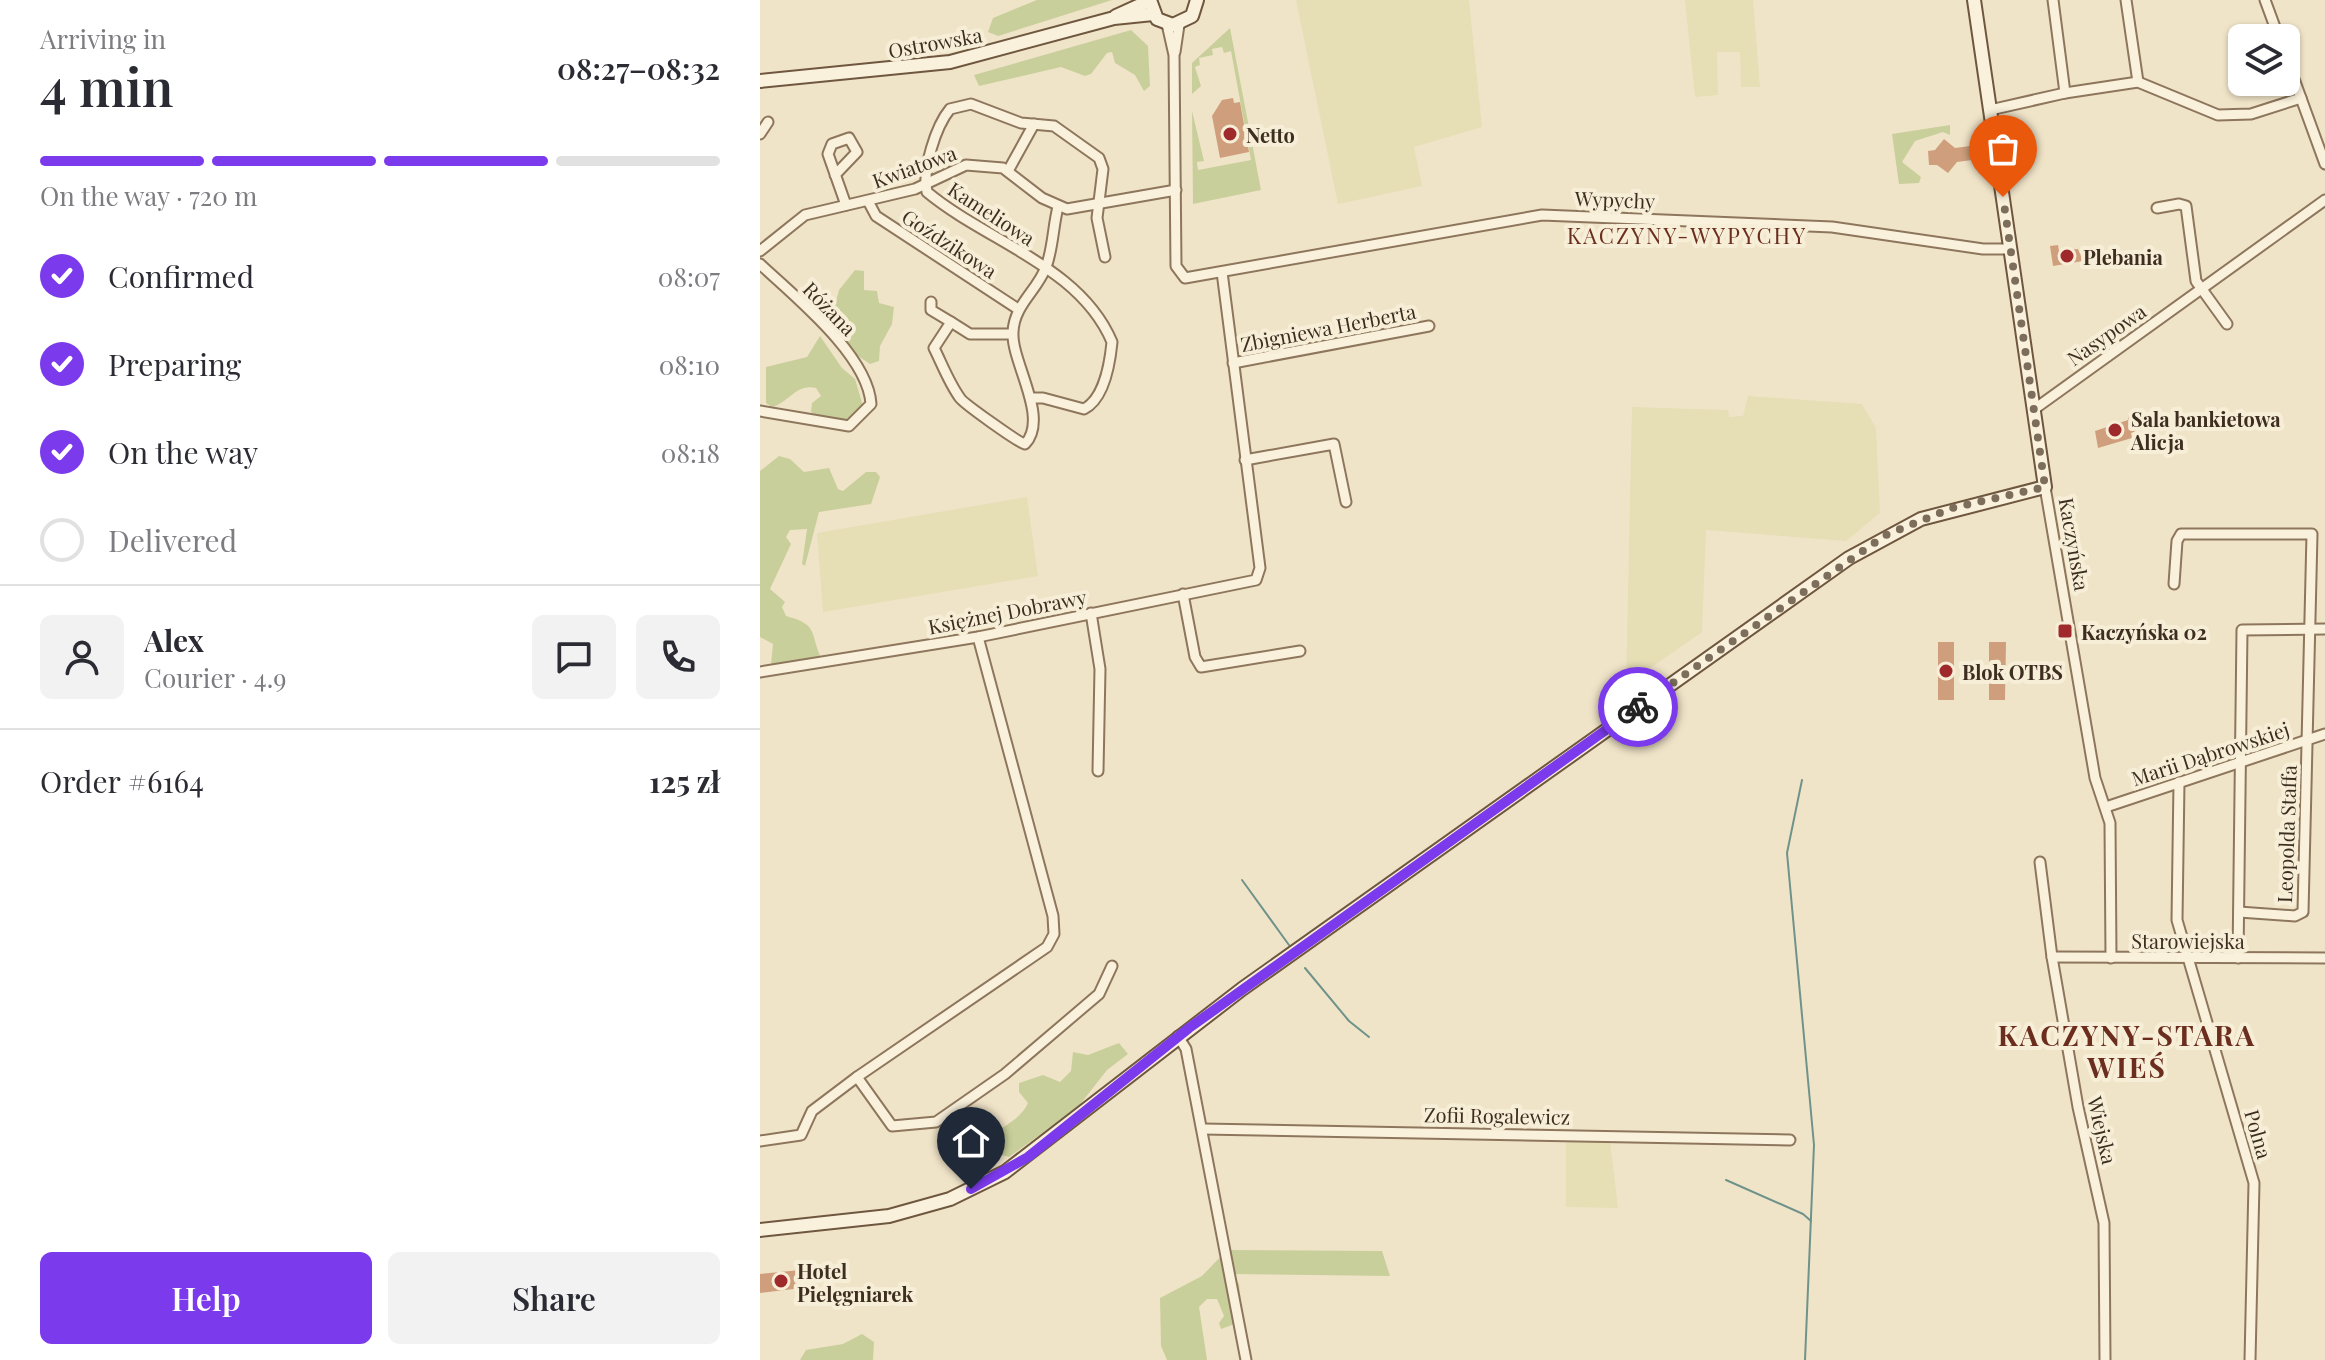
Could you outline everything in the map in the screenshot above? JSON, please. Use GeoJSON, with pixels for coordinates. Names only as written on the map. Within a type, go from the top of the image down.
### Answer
{"type":"FeatureCollection","features":[{"type":"Feature","properties":{"kind":"street","name":"Kaczyńska"},"geometry":{"type":"LineString","coordinates":[[1974,0],[2045,487],[2094,771],[2110,823],[2111,958]]}},
{"type":"Feature","properties":{"kind":"street"},"geometry":{"type":"LineString","coordinates":[[2053,0],[2065,93]]}},
{"type":"Feature","properties":{"kind":"street"},"geometry":{"type":"LineString","coordinates":[[2126,0],[2138,82]]}},
{"type":"Feature","properties":{"kind":"street"},"geometry":{"type":"LineString","coordinates":[[2265,0],[2274,24]]}},
{"type":"Feature","properties":{"kind":"street"},"geometry":{"type":"LineString","coordinates":[[1173,24],[1192,16],[1199,1]]}},
{"type":"Feature","properties":{"kind":"street"},"geometry":{"type":"LineString","coordinates":[[951,322],[934,348],[959,397],[1013,439],[1027,443],[1032,428],[1031,398],[1013,334],[1018,309],[1045,270],[1058,207],[1097,206],[1176,190],[1173,24],[1151,5]]}},
{"type":"Feature","properties":{"kind":"street","name":"Ostrowska"},"geometry":{"type":"LineString","coordinates":[[760,81],[950,62],[1114,18],[1151,5]]}},
{"type":"Feature","properties":{"kind":"street"},"geometry":{"type":"LineString","coordinates":[[1990,110],[2065,93],[2138,82],[2197,110],[2228,116],[2258,113],[2301,98],[2325,164]]}},
{"type":"Feature","properties":{"kind":"street"},"geometry":{"type":"LineString","coordinates":[[926,183],[943,120],[955,105],[971,104],[1021,123],[1054,126],[1099,158],[1103,169],[1097,206],[1105,257]]}},
{"type":"Feature","properties":{"kind":"street"},"geometry":{"type":"LineString","coordinates":[[760,134],[768,122]]}},
{"type":"Feature","properties":{"kind":"street"},"geometry":{"type":"LineString","coordinates":[[1008,171],[1034,124]]}},
{"type":"Feature","properties":{"kind":"street","name":"Kwiatowa"},"geometry":{"type":"LineString","coordinates":[[760,251],[798,218],[926,183],[966,165],[987,164],[1008,171],[1058,207]]}},
{"type":"Feature","properties":{"kind":"street"},"geometry":{"type":"LineString","coordinates":[[835,175],[846,205]]}},
{"type":"Feature","properties":{"kind":"street","name":"Kameliowa"},"geometry":{"type":"LineString","coordinates":[[926,183],[931,195],[1045,270]]}},
{"type":"Feature","properties":{"kind":"street","name":"Wypychy"},"geometry":{"type":"LineString","coordinates":[[1176,190],[1176,266],[1185,278],[1542,215],[1832,227],[1983,249],[2010,249]]}},
{"type":"Feature","properties":{"kind":"street","name":"Nasypowa"},"geometry":{"type":"LineString","coordinates":[[2033,410],[2325,200]]}},
{"type":"Feature","properties":{"kind":"street","name":"Goździkowa"},"geometry":{"type":"LineString","coordinates":[[868,201],[876,216],[1018,309]]}},
{"type":"Feature","properties":{"kind":"street"},"geometry":{"type":"LineString","coordinates":[[2157,208],[2179,204],[2186,206],[2196,281],[2227,324]]}},
{"type":"Feature","properties":{"kind":"street","name":"Różana"},"geometry":{"type":"LineString","coordinates":[[760,264],[838,340],[866,389],[871,404],[849,426],[760,411]]}},
{"type":"Feature","properties":{"kind":"street"},"geometry":{"type":"LineString","coordinates":[[1031,398],[1088,407],[1099,394],[1112,347],[1111,339],[1085,300],[1045,270]]}},
{"type":"Feature","properties":{"kind":"street"},"geometry":{"type":"LineString","coordinates":[[1222,272],[1245,460],[1334,444],[1346,502]]}},
{"type":"Feature","properties":{"kind":"street"},"geometry":{"type":"LineString","coordinates":[[931,302],[931,310],[970,334],[1013,334]]}},
{"type":"Feature","properties":{"kind":"street","name":"Zbigniewa Herberta"},"geometry":{"type":"LineString","coordinates":[[1233,363],[1429,326]]}},
{"type":"Feature","properties":{"kind":"street","name":"Księżnej Dobrawy"},"geometry":{"type":"LineString","coordinates":[[760,672],[978,637],[1258,577],[1245,460]]}},
{"type":"Feature","properties":{"kind":"street"},"geometry":{"type":"LineString","coordinates":[[760,1230],[889,1216],[950,1199],[1028,1157],[1178,1036],[1849,558],[1921,519],[2045,487]]}},
{"type":"Feature","properties":{"kind":"street"},"geometry":{"type":"LineString","coordinates":[[2174,584],[2177,541],[2181,534],[2312,534],[2306,740]]}},
{"type":"Feature","properties":{"kind":"street"},"geometry":{"type":"LineString","coordinates":[[1183,594],[1195,657],[1201,667],[1300,651]]}},
{"type":"Feature","properties":{"kind":"street"},"geometry":{"type":"LineString","coordinates":[[1091,613],[1100,669],[1098,771]]}},
{"type":"Feature","properties":{"kind":"street"},"geometry":{"type":"LineString","coordinates":[[2238,958],[2242,630],[2325,629]]}},
{"type":"Feature","properties":{"kind":"street"},"geometry":{"type":"LineString","coordinates":[[760,1141],[801,1135],[808,1126],[812,1111],[1047,947],[1054,934],[1049,902],[978,637]]}},
{"type":"Feature","properties":{"kind":"street","name":"Marii Dąbrowskiej"},"geometry":{"type":"LineString","coordinates":[[2106,807],[2325,734]]}},
{"type":"Feature","properties":{"kind":"street","name":"Leopolda Staffa"},"geometry":{"type":"LineString","coordinates":[[2239,912],[2295,916],[2303,912],[2306,740]]}},
{"type":"Feature","properties":{"kind":"street","name":"Polna"},"geometry":{"type":"LineString","coordinates":[[2179,782],[2177,920],[2253,1179],[2250,1360]]}},
{"type":"Feature","properties":{"kind":"street","name":"Wiejska"},"geometry":{"type":"LineString","coordinates":[[2040,862],[2052,957],[2078,1107],[2104,1223],[2105,1360]]}},
{"type":"Feature","properties":{"kind":"street","name":"Starowiejska"},"geometry":{"type":"LineString","coordinates":[[2052,957],[2325,958]]}},
{"type":"Feature","properties":{"kind":"street"},"geometry":{"type":"LineString","coordinates":[[857,1077],[892,1126],[936,1122],[1005,1074],[1099,994],[1112,966]]}},
{"type":"Feature","properties":{"kind":"street"},"geometry":{"type":"LineString","coordinates":[[1178,1036],[1186,1049],[1203,1129],[1246,1360]]}},
{"type":"Feature","properties":{"kind":"street","name":"Zofii Rogalewicz"},"geometry":{"type":"LineString","coordinates":[[1203,1129],[1790,1140]]}},
{"type":"Feature","properties":{"kind":"shaded area"},"geometry":{"type":"Polygon","coordinates":[[[1296,0],[1469,0],[1482,127],[1414,147],[1422,186],[1338,204],[1296,0]]]}},
{"type":"Feature","properties":{"kind":"shaded area"},"geometry":{"type":"Polygon","coordinates":[[[1685,0],[1753,0],[1760,87],[1741,87],[1740,52],[1717,52],[1718,95],[1695,97],[1685,0]]]}},
{"type":"Feature","properties":{"kind":"shaded area"},"geometry":{"type":"Polygon","coordinates":[[[1748,396],[1862,404],[1876,428],[1880,513],[1846,541],[1706,530],[1702,632],[1626,685],[1632,407],[1728,410],[1729,417],[1743,416],[1748,396]]]}},
{"type":"Feature","properties":{"kind":"shaded area"},"geometry":{"type":"Polygon","coordinates":[[[1027,497],[1038,576],[823,612],[817,533],[1027,497]]]}},
{"type":"Feature","properties":{"kind":"shaded area"},"geometry":{"type":"Polygon","coordinates":[[[1566,1141],[1610,1141],[1618,1208],[1566,1207],[1566,1141]]]}},
{"type":"Feature","properties":{"kind":"green space"},"geometry":{"type":"Polygon","coordinates":[[[1037,0],[1112,0],[998,36],[988,32],[993,18],[1037,0]]]}},
{"type":"Feature","properties":{"kind":"green space"},"geometry":{"type":"Polygon","coordinates":[[[1230,28],[1261,190],[1193,204],[1192,111],[1204,161],[1197,162],[1198,170],[1251,160],[1231,51],[1224,53],[1222,47],[1212,49],[1213,55],[1199,58],[1200,65],[1195,67],[1201,86],[1192,94],[1192,63],[1230,28]]]}},
{"type":"Feature","properties":{"kind":"green space"},"geometry":{"type":"Polygon","coordinates":[[[1131,30],[1148,46],[1150,86],[1144,91],[1135,75],[1115,63],[1112,52],[1107,53],[1091,74],[1085,76],[1061,67],[979,86],[974,75],[1131,30]]]}},
{"type":"Feature","properties":{"kind":"green space"},"geometry":{"type":"Polygon","coordinates":[[[1950,125],[1950,135],[1943,132],[1915,141],[1902,162],[1921,177],[1919,183],[1899,184],[1892,134],[1950,125]]]}},
{"type":"Feature","properties":{"kind":"green space"},"geometry":{"type":"Polygon","coordinates":[[[855,270],[864,271],[864,290],[877,291],[879,303],[894,307],[892,324],[880,346],[879,361],[870,364],[855,354],[831,321],[839,290],[855,270]]]}},
{"type":"Feature","properties":{"kind":"green space"},"geometry":{"type":"Polygon","coordinates":[[[820,336],[842,368],[855,379],[863,406],[851,420],[822,419],[811,412],[812,403],[821,396],[816,388],[798,390],[772,407],[766,403],[766,367],[807,357],[820,336]]]}},
{"type":"Feature","properties":{"kind":"green space"},"geometry":{"type":"Polygon","coordinates":[[[779,456],[790,459],[804,472],[829,468],[838,489],[843,491],[866,472],[876,472],[880,477],[871,504],[819,512],[805,566],[802,564],[807,529],[790,530],[786,537],[791,544],[770,589],[785,602],[782,607],[786,616],[804,623],[812,631],[822,660],[771,664],[773,644],[760,637],[760,471],[779,456]]]}},
{"type":"Feature","properties":{"kind":"green space"},"geometry":{"type":"Polygon","coordinates":[[[1119,1043],[1128,1054],[1107,1070],[1078,1107],[1009,1157],[988,1151],[971,1153],[980,1142],[1023,1111],[1028,1103],[1019,1092],[1019,1083],[1043,1075],[1060,1082],[1071,1071],[1073,1052],[1088,1055],[1119,1043]]]}},
{"type":"Feature","properties":{"kind":"green space"},"geometry":{"type":"Polygon","coordinates":[[[1227,1250],[1382,1251],[1390,1276],[1232,1274],[1239,1284],[1243,1321],[1221,1329],[1219,1323],[1224,1316],[1217,1299],[1207,1299],[1199,1307],[1207,1360],[1167,1360],[1161,1346],[1160,1298],[1202,1276],[1227,1250]]]}},
{"type":"Feature","properties":{"kind":"green space"},"geometry":{"type":"Polygon","coordinates":[[[862,1334],[874,1342],[873,1360],[800,1360],[806,1350],[843,1344],[862,1334]]]}},
{"type":"Feature","properties":{"kind":"building","name":"Netto"},"geometry":{"type":"Polygon","coordinates":[[[1233,98],[1234,103],[1240,102],[1249,152],[1220,158],[1212,116],[1222,100],[1233,98]]]}},
{"type":"Feature","properties":{"kind":"building"},"geometry":{"type":"Polygon","coordinates":[[[1944,139],[1955,148],[1970,146],[1972,160],[1957,162],[1948,173],[1937,165],[1929,165],[1928,151],[1935,150],[1944,139]]]}},
{"type":"Feature","properties":{"kind":"building","name":"Plebania"},"geometry":{"type":"Polygon","coordinates":[[[2058,245],[2059,251],[2078,249],[2083,261],[2053,266],[2050,246],[2058,245]]]}},
{"type":"Feature","properties":{"kind":"building","name":"Sala bankietowa Alicja"},"geometry":{"type":"Polygon","coordinates":[[[2143,412],[2143,428],[2131,433],[2132,438],[2098,448],[2095,431],[2128,420],[2128,415],[2143,412]]]}},
{"type":"Feature","properties":{"kind":"building","name":"Blok OTBS"},"geometry":{"type":"Polygon","coordinates":[[[1938,642],[1954,642],[1954,700],[1938,700],[1938,642]]]}},
{"type":"Feature","properties":{"kind":"building","name":"Blok OTBS"},"geometry":{"type":"Polygon","coordinates":[[[1989,642],[2006,642],[2005,700],[1989,700],[1989,642]]]}},
{"type":"Feature","properties":{"kind":"building","name":"Hotel Pielęgniarek"},"geometry":{"type":"Polygon","coordinates":[[[800,1270],[802,1288],[760,1293],[760,1274],[800,1270]]]}},
{"type":"Feature","properties":{"kind":"waterway"},"geometry":{"type":"LineString","coordinates":[[1802,780],[1787,853],[1814,1145],[1805,1360]]}},
{"type":"Feature","properties":{"kind":"waterway"},"geometry":{"type":"LineString","coordinates":[[1242,880],[1289,945]]}},
{"type":"Feature","properties":{"kind":"waterway"},"geometry":{"type":"LineString","coordinates":[[1305,968],[1349,1021],[1369,1037]]}},
{"type":"Feature","properties":{"kind":"waterway"},"geometry":{"type":"LineString","coordinates":[[1726,1180],[1803,1214],[1811,1221]]}},
{"type":"Feature","properties":{"kind":"way so far"},"geometry":{"type":"LineString","coordinates":[[1638,707],[1886,535],[1952,508],[2045,487],[2003,197]]}},
{"type":"Feature","properties":{"kind":"place","name":"Netto"},"geometry":{"type":"Point","coordinates":[1230,134]}},
{"type":"Feature","properties":{"kind":"place","name":"Plebania"},"geometry":{"type":"Point","coordinates":[2067,256]}},
{"type":"Feature","properties":{"kind":"place","name":"Sala bankietowa Alicja"},"geometry":{"type":"Point","coordinates":[2115,430]}},
{"type":"Feature","properties":{"kind":"place","name":"Kaczyńska 02"},"geometry":{"type":"Point","coordinates":[2065,631]}},
{"type":"Feature","properties":{"kind":"place","name":"Blok OTBS"},"geometry":{"type":"Point","coordinates":[1946,671]}},
{"type":"Feature","properties":{"kind":"place","name":"Hotel Pielęgniarek"},"geometry":{"type":"Point","coordinates":[781,1281]}},
{"type":"Feature","properties":{"kind":"district","name":"KACZYNY-WYPYCHY"},"geometry":{"type":"Point","coordinates":[1687,235]}},
{"type":"Feature","properties":{"kind":"district","name":"KACZYNY-STARA WIEŚ"},"geometry":{"type":"Point","coordinates":[2127,1050]}},
{"type":"Feature","properties":{"kind":"route"},"geometry":{"type":"LineString","coordinates":[[971,1189],[1028,1157],[1189,1028],[1638,707]]}}]}
